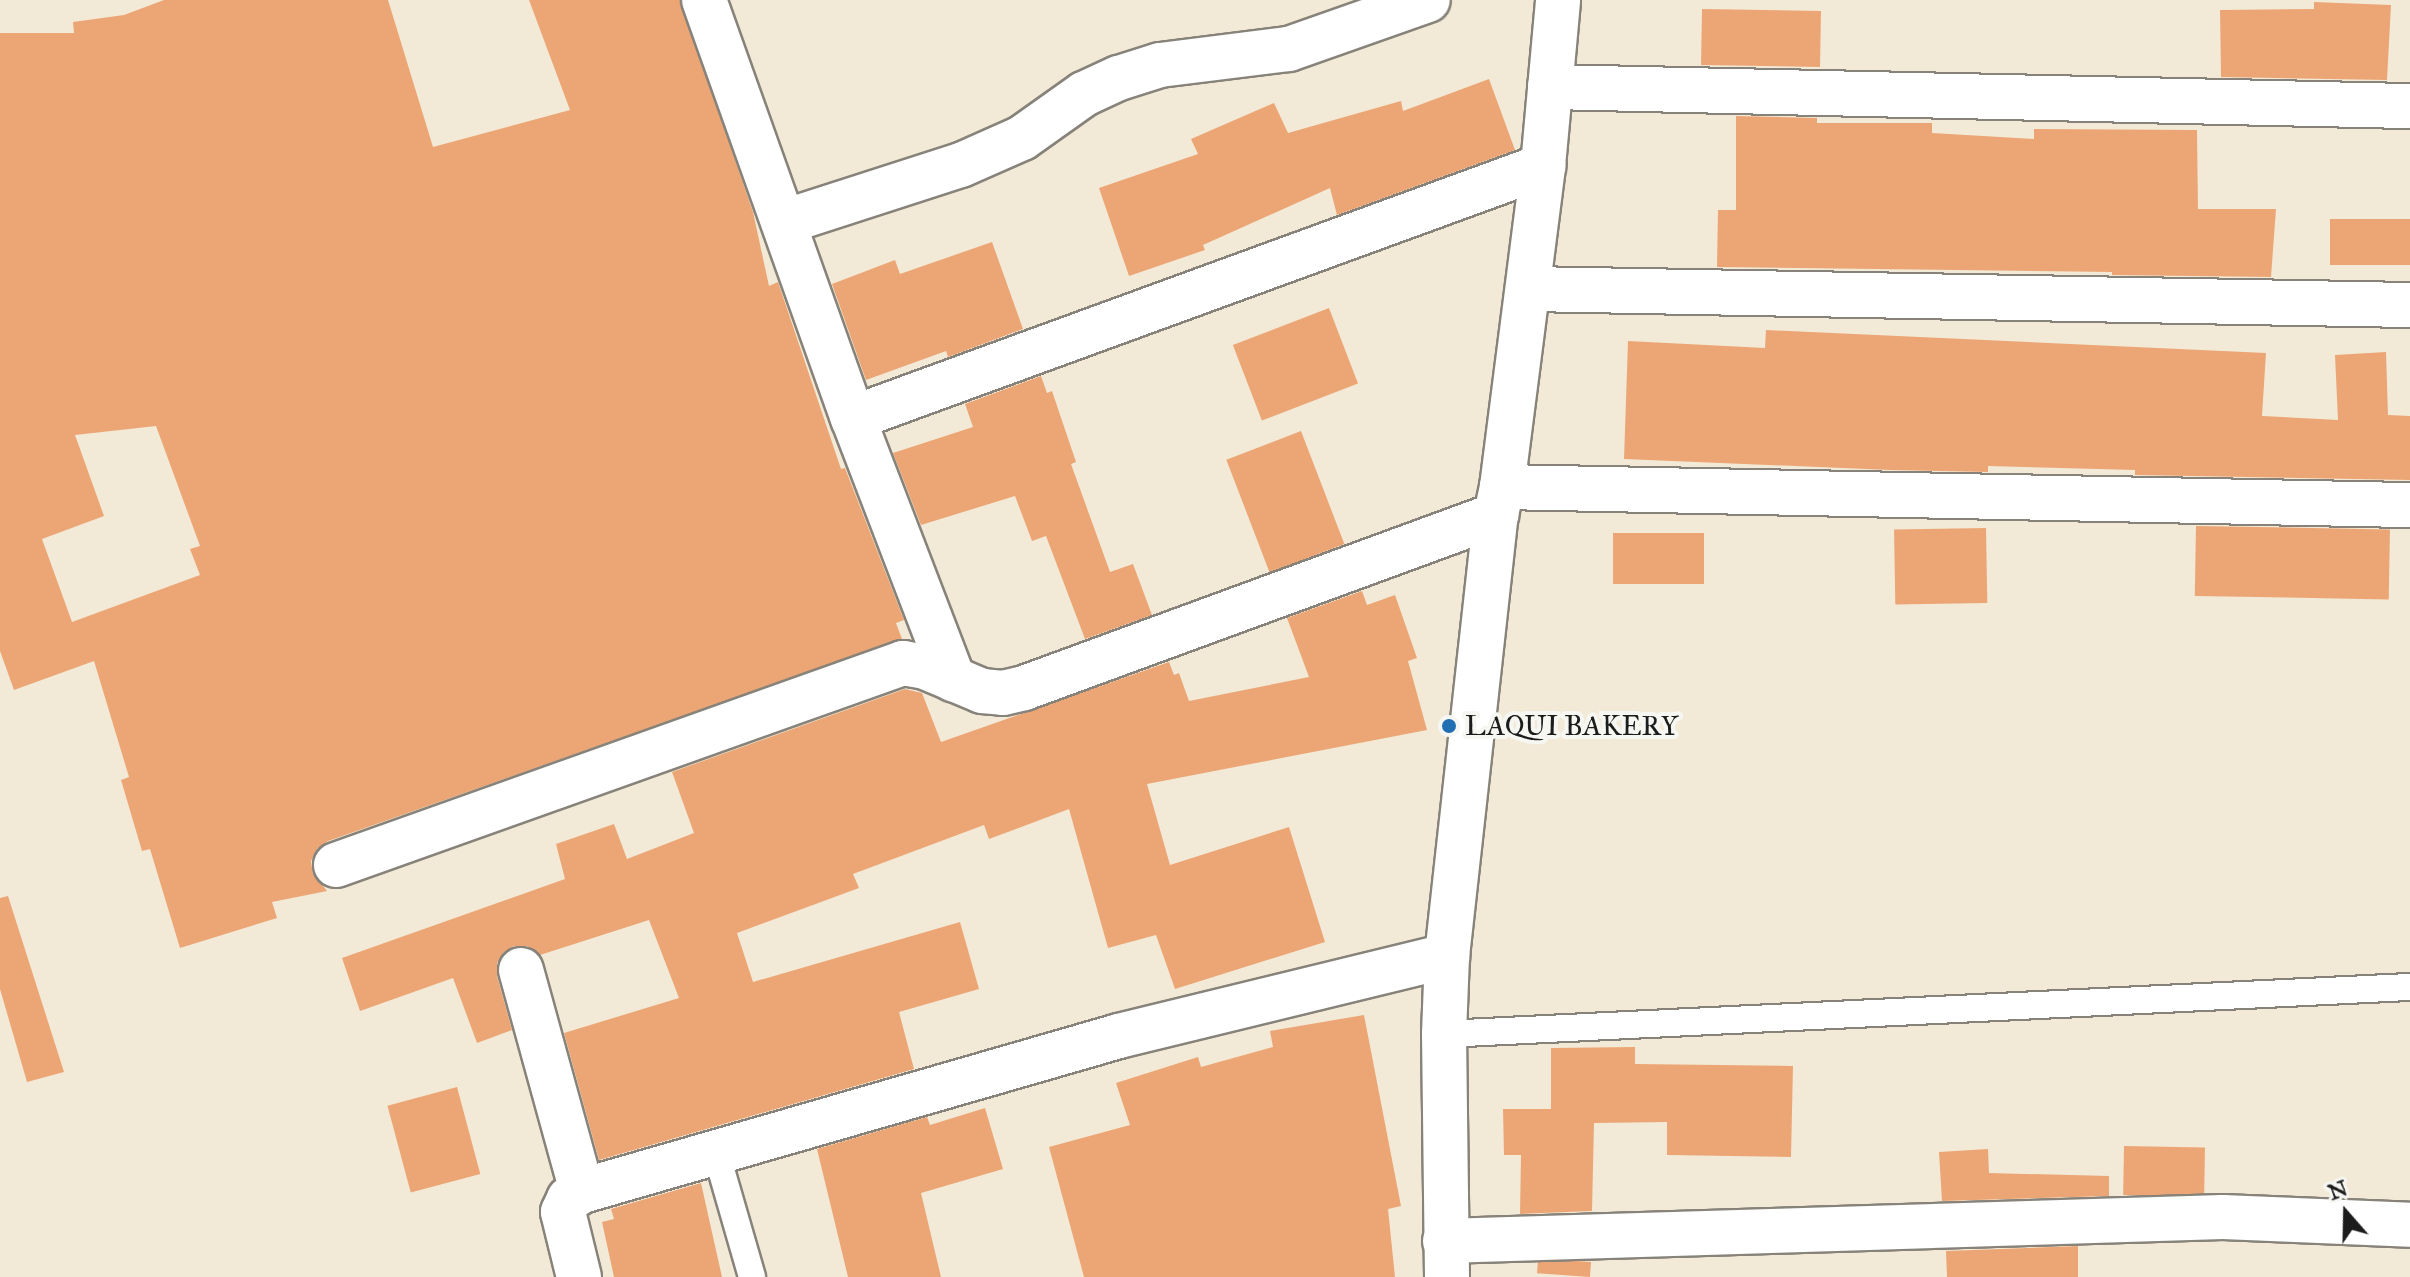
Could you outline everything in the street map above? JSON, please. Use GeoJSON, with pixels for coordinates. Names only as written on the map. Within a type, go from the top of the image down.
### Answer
{"type":"FeatureCollection","features":[{"type":"Feature","properties":{"kind":"street"},"geometry":{"type":"LineString","coordinates":[[704,0],[853,418],[953,679]]}},
{"type":"Feature","properties":{"kind":"street"},"geometry":{"type":"LineString","coordinates":[[784,222],[961,165],[1022,138],[1084,94],[1119,78],[1160,65],[1289,49],[1428,0]]}},
{"type":"Feature","properties":{"kind":"street"},"geometry":{"type":"LineString","coordinates":[[1558,0],[1543,166],[1499,501],[1447,956],[1444,1034],[1446,1259],[2223,1217],[2410,1225]]}},
{"type":"Feature","properties":{"kind":"street"},"geometry":{"type":"LineString","coordinates":[[1550,87],[2410,106]]}},
{"type":"Feature","properties":{"kind":"street"},"geometry":{"type":"LineString","coordinates":[[853,418],[1543,166]]}},
{"type":"Feature","properties":{"kind":"street"},"geometry":{"type":"LineString","coordinates":[[1528,289],[2410,305]]}},
{"type":"Feature","properties":{"kind":"street"},"geometry":{"type":"LineString","coordinates":[[336,865],[903,663],[925,667],[982,691],[1003,693],[1024,688],[1499,501],[2410,505]]}},
{"type":"Feature","properties":{"kind":"street"},"geometry":{"type":"LineString","coordinates":[[579,1277],[563,1212],[569,1199],[582,1191],[1119,1036],[1447,956]]}},
{"type":"Feature","properties":{"kind":"street"},"geometry":{"type":"LineString","coordinates":[[521,970],[582,1191]]}},
{"type":"Feature","properties":{"kind":"lane"},"geometry":{"type":"LineString","coordinates":[[1444,1034],[2410,987]]}},
{"type":"Feature","properties":{"kind":"lane"},"geometry":{"type":"LineString","coordinates":[[716,1152],[752,1277]]}},
{"type":"Feature","properties":{"kind":"building"},"geometry":{"type":"Polygon","coordinates":[[[164,0],[388,0],[433,147],[570,110],[529,0],[680,0],[753,212],[769,286],[778,282],[841,469],[845,468],[904,620],[896,623],[902,639],[328,841],[317,849],[311,861],[313,874],[327,891],[272,902],[277,918],[180,948],[150,849],[142,851],[121,780],[129,777],[94,661],[14,690],[0,651],[0,33],[74,33],[73,22],[124,15],[164,0]],[[156,426],[75,435],[104,516],[42,539],[72,622],[200,575],[190,549],[200,546],[156,426]]]}},
{"type":"Feature","properties":{"kind":"building"},"geometry":{"type":"Polygon","coordinates":[[[2314,2],[2391,5],[2387,80],[2221,77],[2220,10],[2314,9],[2314,2]]]}},
{"type":"Feature","properties":{"kind":"building"},"geometry":{"type":"Polygon","coordinates":[[[1702,9],[1821,11],[1820,67],[1701,65],[1702,9]]]}},
{"type":"Feature","properties":{"kind":"building"},"geometry":{"type":"Polygon","coordinates":[[[1489,79],[1515,150],[1337,215],[1330,188],[1203,245],[1205,250],[1129,276],[1099,188],[1198,154],[1191,139],[1274,103],[1288,133],[1401,101],[1403,111],[1489,79]]]}},
{"type":"Feature","properties":{"kind":"building"},"geometry":{"type":"Polygon","coordinates":[[[1736,116],[1817,118],[1817,123],[1932,123],[1932,133],[2034,139],[2034,129],[2197,130],[2198,209],[2276,209],[2271,277],[1717,267],[1718,210],[1736,210],[1736,116]]]}},
{"type":"Feature","properties":{"kind":"building"},"geometry":{"type":"Polygon","coordinates":[[[2330,219],[2410,219],[2410,265],[2330,265],[2330,219]]]}},
{"type":"Feature","properties":{"kind":"building"},"geometry":{"type":"Polygon","coordinates":[[[992,242],[1023,329],[948,357],[946,351],[866,380],[832,284],[895,260],[900,274],[992,242]]]}},
{"type":"Feature","properties":{"kind":"building"},"geometry":{"type":"Polygon","coordinates":[[[1329,308],[1358,384],[1262,421],[1233,345],[1329,308]]]}},
{"type":"Feature","properties":{"kind":"building"},"geometry":{"type":"Polygon","coordinates":[[[1766,330],[2266,353],[2262,416],[2338,420],[2335,355],[2386,352],[2388,415],[2410,416],[2410,480],[2135,475],[2135,470],[1988,466],[1988,472],[1890,470],[1624,459],[1628,341],[1765,348],[1766,330]]]}},
{"type":"Feature","properties":{"kind":"building"},"geometry":{"type":"Polygon","coordinates":[[[1041,376],[1047,393],[1052,391],[1076,462],[1071,464],[1110,572],[1133,564],[1152,615],[1085,639],[1046,536],[1032,541],[1015,496],[921,525],[893,453],[973,427],[965,404],[1041,376]]]}},
{"type":"Feature","properties":{"kind":"building"},"geometry":{"type":"Polygon","coordinates":[[[1301,431],[1344,544],[1270,573],[1226,460],[1301,431]]]}},
{"type":"Feature","properties":{"kind":"building"},"geometry":{"type":"Polygon","coordinates":[[[2196,526],[2390,529],[2389,599],[2195,596],[2196,526]]]}},
{"type":"Feature","properties":{"kind":"building"},"geometry":{"type":"Polygon","coordinates":[[[1986,528],[1987,603],[1895,605],[1894,530],[1986,528]]]}},
{"type":"Feature","properties":{"kind":"building"},"geometry":{"type":"Polygon","coordinates":[[[1613,533],[1704,533],[1704,584],[1613,584],[1613,533]]]}},
{"type":"Feature","properties":{"kind":"building"},"geometry":{"type":"Polygon","coordinates":[[[1362,591],[1367,605],[1395,595],[1417,658],[1408,661],[1427,730],[1147,784],[1170,865],[1289,827],[1325,942],[1175,989],[1156,935],[1108,948],[1069,809],[989,839],[984,825],[853,874],[859,888],[737,933],[753,982],[960,922],[979,989],[899,1012],[914,1069],[599,1160],[564,1033],[679,998],[649,920],[540,955],[527,946],[514,946],[504,952],[497,963],[497,976],[512,1030],[477,1043],[453,978],[360,1011],[342,958],[565,879],[556,844],[614,824],[627,859],[694,833],[672,772],[905,689],[922,693],[941,742],[1169,662],[1174,675],[1179,673],[1189,701],[1309,677],[1287,618],[1362,591]]]}},
{"type":"Feature","properties":{"kind":"building"},"geometry":{"type":"Polygon","coordinates":[[[8,896],[64,1072],[27,1082],[0,989],[0,898],[8,896]]]}},
{"type":"Feature","properties":{"kind":"building"},"geometry":{"type":"Polygon","coordinates":[[[1364,1015],[1401,1206],[1388,1209],[1395,1277],[1084,1277],[1049,1147],[1130,1125],[1116,1083],[1198,1057],[1201,1067],[1273,1047],[1270,1031],[1364,1015]]]}},
{"type":"Feature","properties":{"kind":"building"},"geometry":{"type":"Polygon","coordinates":[[[1635,1047],[1635,1064],[1793,1066],[1791,1157],[1667,1155],[1667,1122],[1594,1123],[1592,1211],[1520,1214],[1521,1155],[1504,1155],[1503,1109],[1551,1109],[1551,1048],[1635,1047]]]}},
{"type":"Feature","properties":{"kind":"building"},"geometry":{"type":"Polygon","coordinates":[[[457,1087],[480,1174],[411,1193],[387,1106],[457,1087]]]}},
{"type":"Feature","properties":{"kind":"building"},"geometry":{"type":"Polygon","coordinates":[[[985,1108],[1003,1169],[921,1193],[941,1277],[848,1277],[817,1149],[927,1117],[930,1125],[985,1108]]]}},
{"type":"Feature","properties":{"kind":"building"},"geometry":{"type":"Polygon","coordinates":[[[2124,1146],[2205,1147],[2204,1196],[2123,1195],[2124,1146]]]}},
{"type":"Feature","properties":{"kind":"building"},"geometry":{"type":"Polygon","coordinates":[[[1988,1149],[1989,1173],[2109,1176],[2109,1196],[1942,1201],[1939,1152],[1988,1149]]]}},
{"type":"Feature","properties":{"kind":"building"},"geometry":{"type":"Polygon","coordinates":[[[701,1183],[722,1277],[614,1277],[602,1222],[614,1219],[611,1209],[701,1183]]]}},
{"type":"Feature","properties":{"kind":"building"},"geometry":{"type":"Polygon","coordinates":[[[2078,1246],[2078,1277],[1947,1277],[1946,1251],[2078,1246]]]}},
{"type":"Feature","properties":{"kind":"building"},"geometry":{"type":"Polygon","coordinates":[[[1538,1258],[1591,1262],[1590,1277],[1537,1273],[1538,1258]]]}},
{"type":"Feature","properties":{"kind":"place","name":"LAQUI BAKERY"},"geometry":{"type":"Point","coordinates":[1449,726]}}]}
